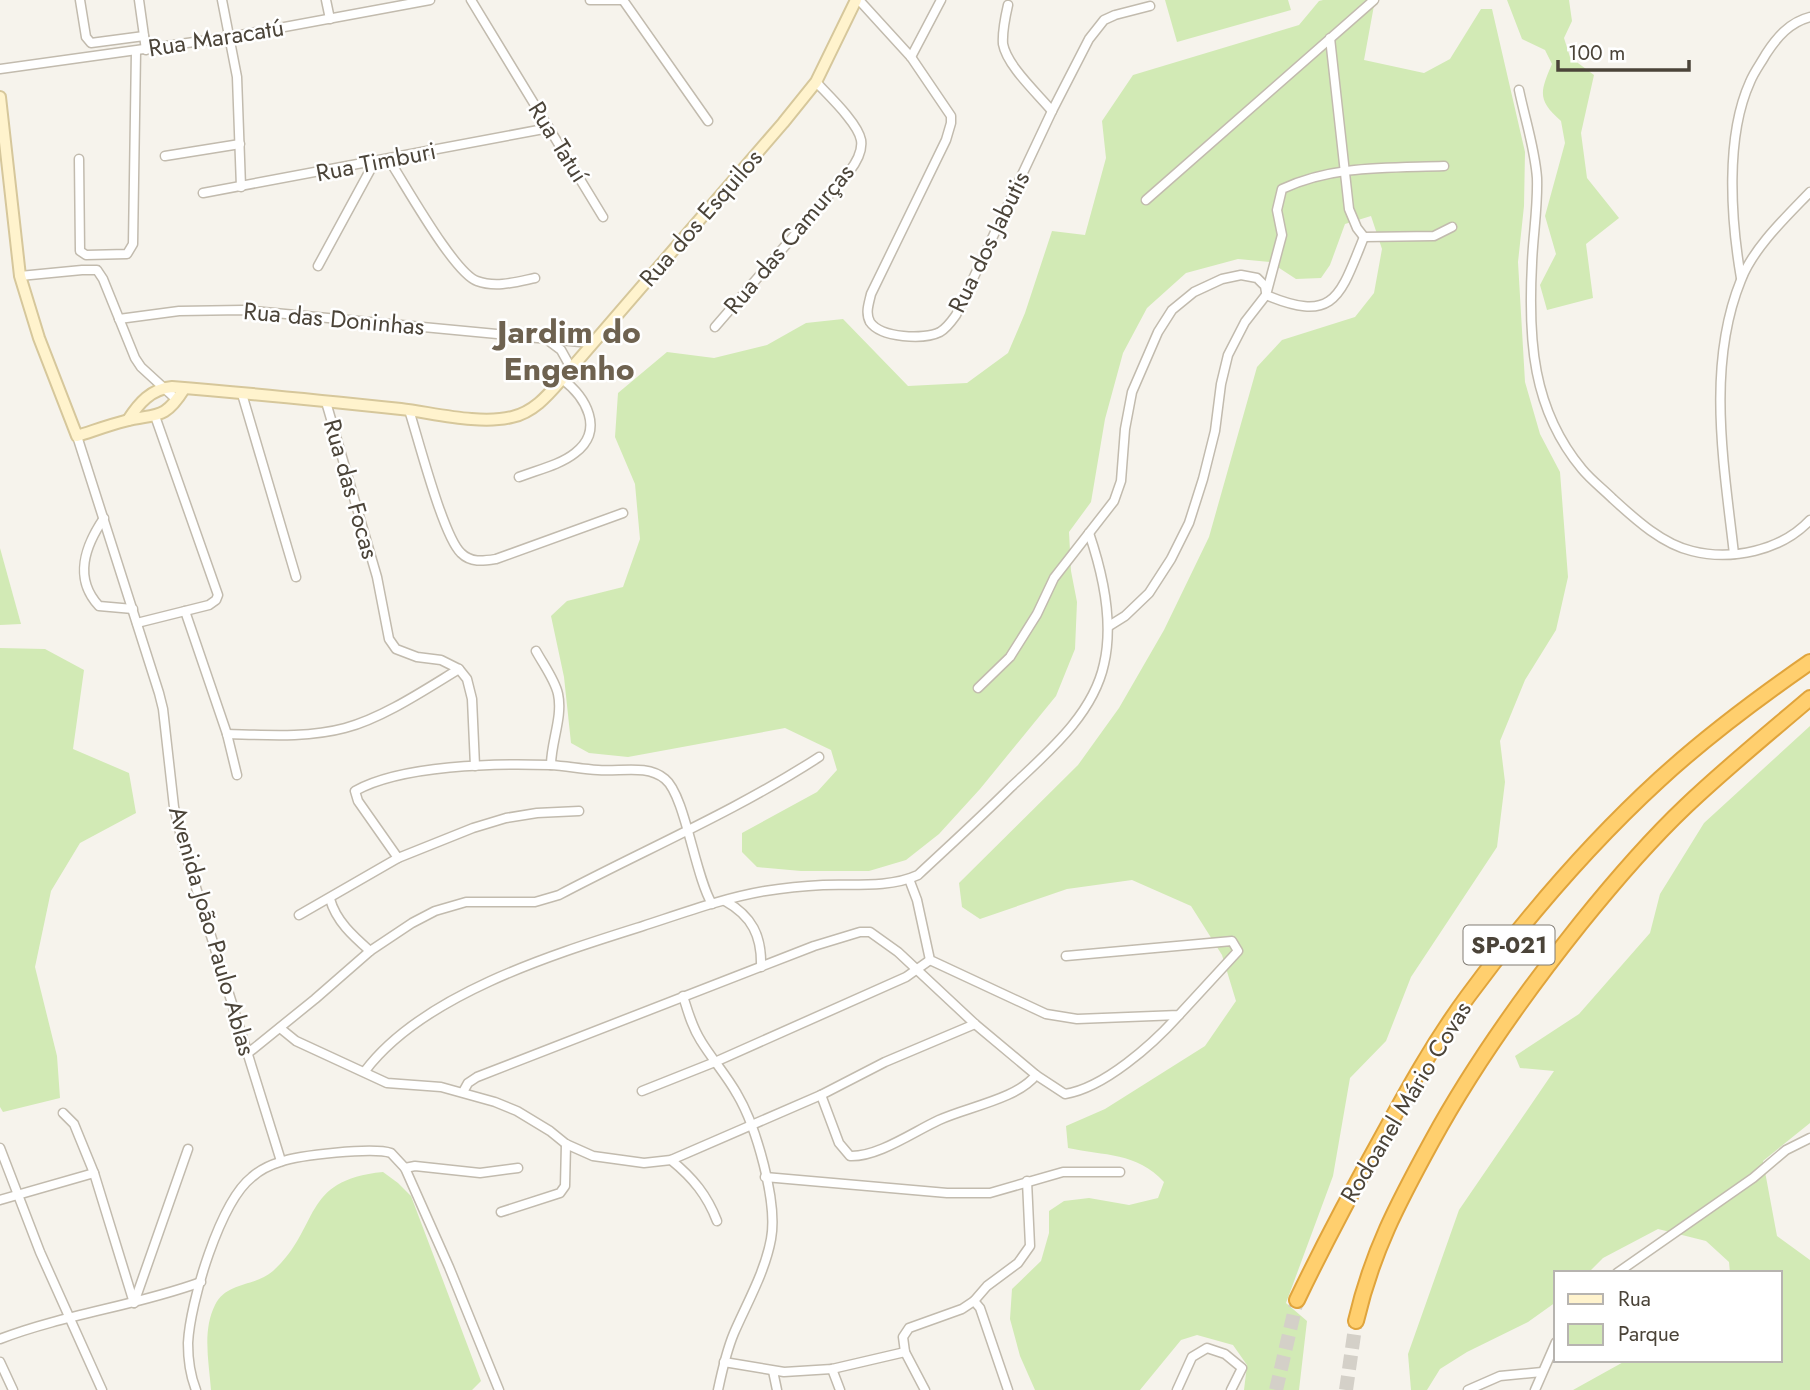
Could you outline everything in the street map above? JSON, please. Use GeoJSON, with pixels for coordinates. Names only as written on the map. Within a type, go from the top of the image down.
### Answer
{"type":"FeatureCollection","features":[{"type":"Feature","properties":{"kind":"highway","name":"Rodoanel Mário Covas"},"geometry":{"type":"LineString","coordinates":[[1297,1300],[1329,1233],[1412,1081],[1467,998],[1525,924],[1574,866],[1660,779],[1735,717],[1810,662]]}},
{"type":"Feature","properties":{"kind":"highway","name":"Rodoanel Mário Covas"},"geometry":{"type":"LineString","coordinates":[[1356,1321],[1372,1261],[1415,1172],[1482,1055],[1544,969],[1618,878],[1685,807],[1810,698]]}},
{"type":"Feature","properties":{"kind":"street"},"geometry":{"type":"LineString","coordinates":[[79,0],[86,37],[91,43],[144,36]]}},
{"type":"Feature","properties":{"kind":"street"},"geometry":{"type":"LineString","coordinates":[[139,0],[146,50]]}},
{"type":"Feature","properties":{"kind":"street"},"geometry":{"type":"LineString","coordinates":[[222,0],[237,77],[241,187]]}},
{"type":"Feature","properties":{"kind":"street"},"geometry":{"type":"LineString","coordinates":[[326,0],[330,19]]}},
{"type":"Feature","properties":{"kind":"street","name":"Rua Maracatú"},"geometry":{"type":"LineString","coordinates":[[0,69],[230,37],[430,0]]}},
{"type":"Feature","properties":{"kind":"street","name":"Rua Tatuí"},"geometry":{"type":"LineString","coordinates":[[471,0],[603,216]]}},
{"type":"Feature","properties":{"kind":"street"},"geometry":{"type":"LineString","coordinates":[[590,0],[623,0],[708,121]]}},
{"type":"Feature","properties":{"kind":"street","name":"Rua dos Jabutis"},"geometry":{"type":"LineString","coordinates":[[857,0],[911,57],[948,111],[951,124],[946,141],[871,294],[868,315],[877,328],[913,337],[938,333],[950,324],[1052,111],[1098,27],[1115,15],[1150,6]]}},
{"type":"Feature","properties":{"kind":"street","name":"Rua dos Esquilos"},"geometry":{"type":"LineString","coordinates":[[165,388],[326,401],[477,418],[509,418],[532,408],[562,379],[816,82],[857,0]]}},
{"type":"Feature","properties":{"kind":"street"},"geometry":{"type":"LineString","coordinates":[[911,57],[941,0]]}},
{"type":"Feature","properties":{"kind":"street"},"geometry":{"type":"LineString","coordinates":[[1146,200],[1374,0]]}},
{"type":"Feature","properties":{"kind":"street"},"geometry":{"type":"LineString","coordinates":[[1007,5],[1003,31],[1004,49],[1014,67],[1052,111]]}},
{"type":"Feature","properties":{"kind":"street"},"geometry":{"type":"LineString","coordinates":[[1734,554],[1719,410],[1727,334],[1741,278],[1732,204],[1735,144],[1750,80],[1774,41],[1787,28],[1810,17]]}},
{"type":"Feature","properties":{"kind":"street"},"geometry":{"type":"LineString","coordinates":[[1330,38],[1349,209],[1364,237]]}},
{"type":"Feature","properties":{"kind":"street"},"geometry":{"type":"LineString","coordinates":[[79,159],[80,251],[86,255],[127,254],[134,244],[136,51]]}},
{"type":"Feature","properties":{"kind":"street","name":"Rua das Camurças"},"geometry":{"type":"LineString","coordinates":[[715,327],[859,157],[862,142],[858,131],[816,82]]}},
{"type":"Feature","properties":{"kind":"street"},"geometry":{"type":"LineString","coordinates":[[1519,90],[1537,176],[1532,265],[1532,336],[1538,386],[1553,426],[1566,447],[1583,471],[1629,514],[1665,540],[1689,551],[1711,555],[1760,550],[1785,539],[1810,520]]}},
{"type":"Feature","properties":{"kind":"street","name":"Avenida João Paulo Ablas"},"geometry":{"type":"LineString","coordinates":[[0,97],[20,276],[39,338],[77,436],[163,709],[171,786],[184,849],[281,1161]]}},
{"type":"Feature","properties":{"kind":"street","name":"Rua Timburi"},"geometry":{"type":"LineString","coordinates":[[203,193],[550,128]]}},
{"type":"Feature","properties":{"kind":"street"},"geometry":{"type":"LineString","coordinates":[[165,156],[240,144]]}},
{"type":"Feature","properties":{"kind":"street"},"geometry":{"type":"LineString","coordinates":[[389,160],[449,255],[463,272],[474,280],[485,283],[504,284],[535,278]]}},
{"type":"Feature","properties":{"kind":"street"},"geometry":{"type":"LineString","coordinates":[[318,266],[374,163]]}},
{"type":"Feature","properties":{"kind":"street"},"geometry":{"type":"LineString","coordinates":[[1109,626],[1125,616],[1149,593],[1171,559],[1189,523],[1212,443],[1228,355],[1245,322],[1266,295],[1282,235],[1277,210],[1282,189],[1304,179],[1345,170],[1444,166]]}},
{"type":"Feature","properties":{"kind":"street"},"geometry":{"type":"LineString","coordinates":[[1741,278],[1780,223],[1810,192]]}},
{"type":"Feature","properties":{"kind":"street"},"geometry":{"type":"LineString","coordinates":[[1364,237],[1434,236],[1452,227]]}},
{"type":"Feature","properties":{"kind":"street"},"geometry":{"type":"LineString","coordinates":[[1266,295],[1301,308],[1318,307],[1326,303],[1334,298],[1346,282],[1364,237]]}},
{"type":"Feature","properties":{"kind":"street"},"geometry":{"type":"LineString","coordinates":[[20,276],[97,271],[103,279],[135,358],[141,367],[177,400]]}},
{"type":"Feature","properties":{"kind":"street"},"geometry":{"type":"LineString","coordinates":[[978,688],[1010,657],[1037,614],[1054,578],[1114,501],[1121,481],[1125,429],[1132,392],[1158,332],[1172,310],[1194,292],[1222,279],[1241,275],[1257,278],[1265,286],[1266,295]]}},
{"type":"Feature","properties":{"kind":"street","name":"Rua das Doninhas"},"geometry":{"type":"LineString","coordinates":[[119,319],[179,311],[243,310],[591,343]]}},
{"type":"Feature","properties":{"kind":"street"},"geometry":{"type":"LineString","coordinates":[[550,341],[561,350],[570,368]]}},
{"type":"Feature","properties":{"kind":"street"},"geometry":{"type":"LineString","coordinates":[[519,477],[567,458],[587,439],[590,422],[587,405],[573,387],[562,379]]}},
{"type":"Feature","properties":{"kind":"street"},"geometry":{"type":"LineString","coordinates":[[128,420],[141,402],[152,393],[165,388]]}},
{"type":"Feature","properties":{"kind":"street"},"geometry":{"type":"LineString","coordinates":[[77,436],[128,420],[155,416],[168,409],[184,389]]}},
{"type":"Feature","properties":{"kind":"street"},"geometry":{"type":"LineString","coordinates":[[242,394],[296,577]]}},
{"type":"Feature","properties":{"kind":"street","name":"Rua das Focas"},"geometry":{"type":"LineString","coordinates":[[326,401],[377,577],[389,639],[396,649],[416,657],[441,660],[459,669]]}},
{"type":"Feature","properties":{"kind":"street"},"geometry":{"type":"LineString","coordinates":[[409,410],[449,534],[462,554],[471,559],[496,559],[623,513]]}},
{"type":"Feature","properties":{"kind":"street"},"geometry":{"type":"LineString","coordinates":[[137,623],[213,603],[218,595],[155,416]]}},
{"type":"Feature","properties":{"kind":"street"},"geometry":{"type":"LineString","coordinates":[[104,518],[88,543],[85,554],[86,585],[90,597],[99,606],[133,609]]}},
{"type":"Feature","properties":{"kind":"street"},"geometry":{"type":"LineString","coordinates":[[365,1071],[379,1053],[409,1027],[475,988],[587,943],[712,904],[764,891],[909,879],[918,875],[1061,739],[1090,698],[1104,666],[1109,626],[1103,581],[1089,533]]}},
{"type":"Feature","properties":{"kind":"street"},"geometry":{"type":"LineString","coordinates":[[185,611],[228,734],[237,775]]}},
{"type":"Feature","properties":{"kind":"street"},"geometry":{"type":"LineString","coordinates":[[536,650],[558,691],[560,706],[551,748],[551,765]]}},
{"type":"Feature","properties":{"kind":"street"},"geometry":{"type":"LineString","coordinates":[[228,734],[296,735],[347,728],[397,706],[459,669],[467,679],[472,699],[475,766]]}},
{"type":"Feature","properties":{"kind":"street"},"geometry":{"type":"LineString","coordinates":[[247,1054],[370,951],[435,911],[466,902],[535,902],[559,895],[775,786],[819,757]]}},
{"type":"Feature","properties":{"kind":"street"},"geometry":{"type":"LineString","coordinates":[[398,858],[366,814],[355,792],[386,778],[475,766],[551,765],[620,771],[636,769],[656,773],[668,781],[712,904]]}},
{"type":"Feature","properties":{"kind":"street"},"geometry":{"type":"LineString","coordinates":[[299,915],[398,858],[450,836],[506,818],[579,811]]}},
{"type":"Feature","properties":{"kind":"street"},"geometry":{"type":"LineString","coordinates":[[909,879],[917,900],[930,961]]}},
{"type":"Feature","properties":{"kind":"street"},"geometry":{"type":"LineString","coordinates":[[330,899],[333,910],[348,931],[370,951]]}},
{"type":"Feature","properties":{"kind":"street"},"geometry":{"type":"LineString","coordinates":[[725,901],[741,909],[751,922],[762,948],[761,967]]}},
{"type":"Feature","properties":{"kind":"street"},"geometry":{"type":"LineString","coordinates":[[463,1092],[468,1083],[477,1077],[814,946],[860,932],[870,933],[898,952],[975,1024],[1036,1075],[1065,1094],[1094,1085],[1165,1031],[1238,951],[1232,941],[1066,956]]}},
{"type":"Feature","properties":{"kind":"street"},"geometry":{"type":"LineString","coordinates":[[642,1091],[715,1062],[906,977],[930,961]]}},
{"type":"Feature","properties":{"kind":"street"},"geometry":{"type":"LineString","coordinates":[[930,961],[1046,1014],[1076,1019],[1179,1015]]}},
{"type":"Feature","properties":{"kind":"street"},"geometry":{"type":"LineString","coordinates":[[683,996],[691,1022],[737,1094],[752,1124],[773,1209],[771,1239],[750,1303],[734,1332],[723,1362],[718,1390]]}},
{"type":"Feature","properties":{"kind":"street"},"geometry":{"type":"LineString","coordinates":[[280,1028],[296,1041],[387,1083],[441,1087],[463,1092],[517,1111],[550,1130],[566,1144],[593,1156],[643,1163],[671,1160],[975,1024]]}},
{"type":"Feature","properties":{"kind":"street"},"geometry":{"type":"LineString","coordinates":[[821,1095],[839,1143],[850,1156],[861,1157],[918,1132],[938,1120],[1016,1090],[1030,1083],[1036,1075]]}},
{"type":"Feature","properties":{"kind":"street"},"geometry":{"type":"LineString","coordinates":[[63,1113],[74,1124],[94,1173],[134,1303]]}},
{"type":"Feature","properties":{"kind":"street"},"geometry":{"type":"LineString","coordinates":[[1620,1271],[1753,1178],[1786,1150],[1810,1138]]}},
{"type":"Feature","properties":{"kind":"street"},"geometry":{"type":"LineString","coordinates":[[501,1212],[560,1192],[565,1186],[566,1144]]}},
{"type":"Feature","properties":{"kind":"street"},"geometry":{"type":"LineString","coordinates":[[0,1148],[40,1252],[102,1390]]}},
{"type":"Feature","properties":{"kind":"street"},"geometry":{"type":"LineString","coordinates":[[134,1303],[188,1149]]}},
{"type":"Feature","properties":{"kind":"street"},"geometry":{"type":"LineString","coordinates":[[196,1390],[190,1368],[188,1340],[216,1230],[238,1190],[262,1170],[281,1161],[383,1150],[391,1153],[405,1168],[499,1390]]}},
{"type":"Feature","properties":{"kind":"street"},"geometry":{"type":"LineString","coordinates":[[671,1160],[699,1186],[717,1221]]}},
{"type":"Feature","properties":{"kind":"street"},"geometry":{"type":"LineString","coordinates":[[405,1168],[415,1166],[480,1173],[518,1168]]}},
{"type":"Feature","properties":{"kind":"street"},"geometry":{"type":"LineString","coordinates":[[765,1177],[947,1193],[990,1193],[1063,1172],[1120,1172]]}},
{"type":"Feature","properties":{"kind":"street"},"geometry":{"type":"LineString","coordinates":[[0,1200],[94,1173]]}},
{"type":"Feature","properties":{"kind":"street"},"geometry":{"type":"LineString","coordinates":[[925,1390],[905,1352],[903,1338],[909,1328],[962,1309],[974,1301],[987,1286],[1018,1264],[1030,1246],[1027,1181]]}},
{"type":"Feature","properties":{"kind":"street"},"geometry":{"type":"LineString","coordinates":[[0,1339],[201,1282]]}},
{"type":"Feature","properties":{"kind":"street"},"geometry":{"type":"LineString","coordinates":[[974,1301],[980,1308],[1008,1390]]}},
{"type":"Feature","properties":{"kind":"street"},"geometry":{"type":"LineString","coordinates":[[1535,1390],[1554,1346]]}},
{"type":"Feature","properties":{"kind":"street"},"geometry":{"type":"LineString","coordinates":[[1177,1390],[1192,1357],[1207,1348],[1225,1354],[1242,1367],[1231,1390]]}},
{"type":"Feature","properties":{"kind":"street"},"geometry":{"type":"LineString","coordinates":[[723,1362],[773,1371],[832,1369],[905,1352]]}},
{"type":"Feature","properties":{"kind":"street"},"geometry":{"type":"LineString","coordinates":[[0,1362],[13,1390]]}},
{"type":"Feature","properties":{"kind":"street"},"geometry":{"type":"LineString","coordinates":[[832,1369],[840,1390]]}},
{"type":"Feature","properties":{"kind":"street"},"geometry":{"type":"LineString","coordinates":[[773,1371],[777,1390]]}},
{"type":"Feature","properties":{"kind":"street"},"geometry":{"type":"LineString","coordinates":[[1468,1390],[1500,1376],[1542,1372]]}},
{"type":"Feature","properties":{"kind":"green space"},"geometry":{"type":"Polygon","coordinates":[[[1165,0],[1288,0],[1291,10],[1177,42],[1165,0]]]}},
{"type":"Feature","properties":{"kind":"green space"},"geometry":{"type":"Polygon","coordinates":[[[1375,0],[1364,60],[1424,73],[1450,59],[1481,9],[1492,9],[1525,152],[1524,206],[1518,262],[1525,382],[1540,434],[1560,472],[1568,577],[1556,630],[1525,680],[1500,741],[1505,782],[1497,847],[1411,977],[1386,1041],[1350,1078],[1333,1176],[1286,1303],[1307,1321],[1299,1390],[1244,1390],[1247,1365],[1233,1345],[1197,1335],[1181,1340],[1140,1390],[1035,1390],[1020,1356],[1010,1319],[1012,1289],[1041,1261],[1049,1233],[1049,1211],[1064,1201],[1089,1198],[1129,1205],[1158,1198],[1164,1182],[1154,1172],[1131,1160],[1068,1148],[1066,1126],[1105,1109],[1205,1046],[1236,1001],[1222,955],[1191,906],[1132,880],[1067,889],[980,919],[962,907],[959,883],[1078,765],[1119,708],[1164,630],[1209,537],[1257,367],[1282,340],[1355,317],[1374,293],[1382,249],[1371,216],[1345,224],[1330,265],[1321,278],[1296,279],[1270,262],[1238,259],[1186,273],[1147,308],[1123,353],[1105,419],[1091,502],[1069,532],[1071,571],[1077,602],[1075,649],[1056,696],[980,789],[939,834],[906,860],[869,871],[801,871],[757,867],[742,852],[742,833],[817,792],[837,770],[831,750],[785,728],[628,757],[589,753],[571,743],[564,677],[551,616],[567,601],[623,587],[640,539],[635,484],[615,437],[618,393],[667,352],[714,358],[767,345],[806,323],[843,319],[908,386],[967,383],[1008,353],[1025,313],[1052,231],[1085,235],[1106,158],[1102,121],[1133,75],[1299,25],[1319,1],[1375,0]]]}},
{"type":"Feature","properties":{"kind":"green space"},"geometry":{"type":"Polygon","coordinates":[[[1507,0],[1569,0],[1572,21],[1564,38],[1570,57],[1594,75],[1581,133],[1587,178],[1619,218],[1586,244],[1593,298],[1547,310],[1540,285],[1556,254],[1545,216],[1565,143],[1561,121],[1548,107],[1543,95],[1552,64],[1545,50],[1522,39],[1507,0]]]}},
{"type":"Feature","properties":{"kind":"green space"},"geometry":{"type":"Polygon","coordinates":[[[0,548],[21,624],[0,625],[0,548]]]}},
{"type":"Feature","properties":{"kind":"green space"},"geometry":{"type":"Polygon","coordinates":[[[0,648],[45,649],[84,670],[73,749],[129,773],[136,813],[80,843],[51,891],[35,967],[57,1056],[60,1098],[3,1112],[0,1107],[0,648]]]}},
{"type":"Feature","properties":{"kind":"green space"},"geometry":{"type":"Polygon","coordinates":[[[1810,726],[1810,1123],[1763,1161],[1777,1236],[1810,1260],[1810,1390],[1573,1390],[1623,1362],[1782,1362],[1782,1271],[1730,1271],[1729,1262],[1706,1241],[1658,1229],[1603,1258],[1590,1271],[1554,1271],[1554,1303],[1528,1322],[1467,1352],[1440,1369],[1427,1390],[1411,1390],[1408,1354],[1459,1210],[1554,1071],[1520,1068],[1515,1056],[1579,1014],[1650,933],[1660,894],[1704,823],[1810,726]]]}},
{"type":"Feature","properties":{"kind":"green space"},"geometry":{"type":"Polygon","coordinates":[[[383,1172],[411,1196],[481,1381],[472,1390],[211,1390],[207,1336],[211,1315],[220,1297],[273,1271],[299,1239],[324,1196],[338,1185],[356,1177],[383,1172]]]}},
{"type":"Feature","properties":{"kind":"tunnel"},"geometry":{"type":"LineString","coordinates":[[1276,1390],[1297,1300]]}},
{"type":"Feature","properties":{"kind":"tunnel"},"geometry":{"type":"LineString","coordinates":[[1346,1390],[1356,1321]]}},
{"type":"Feature","properties":{"kind":"district","name":"Jardim do Engenho"},"geometry":{"type":"Point","coordinates":[569,350]}}]}
